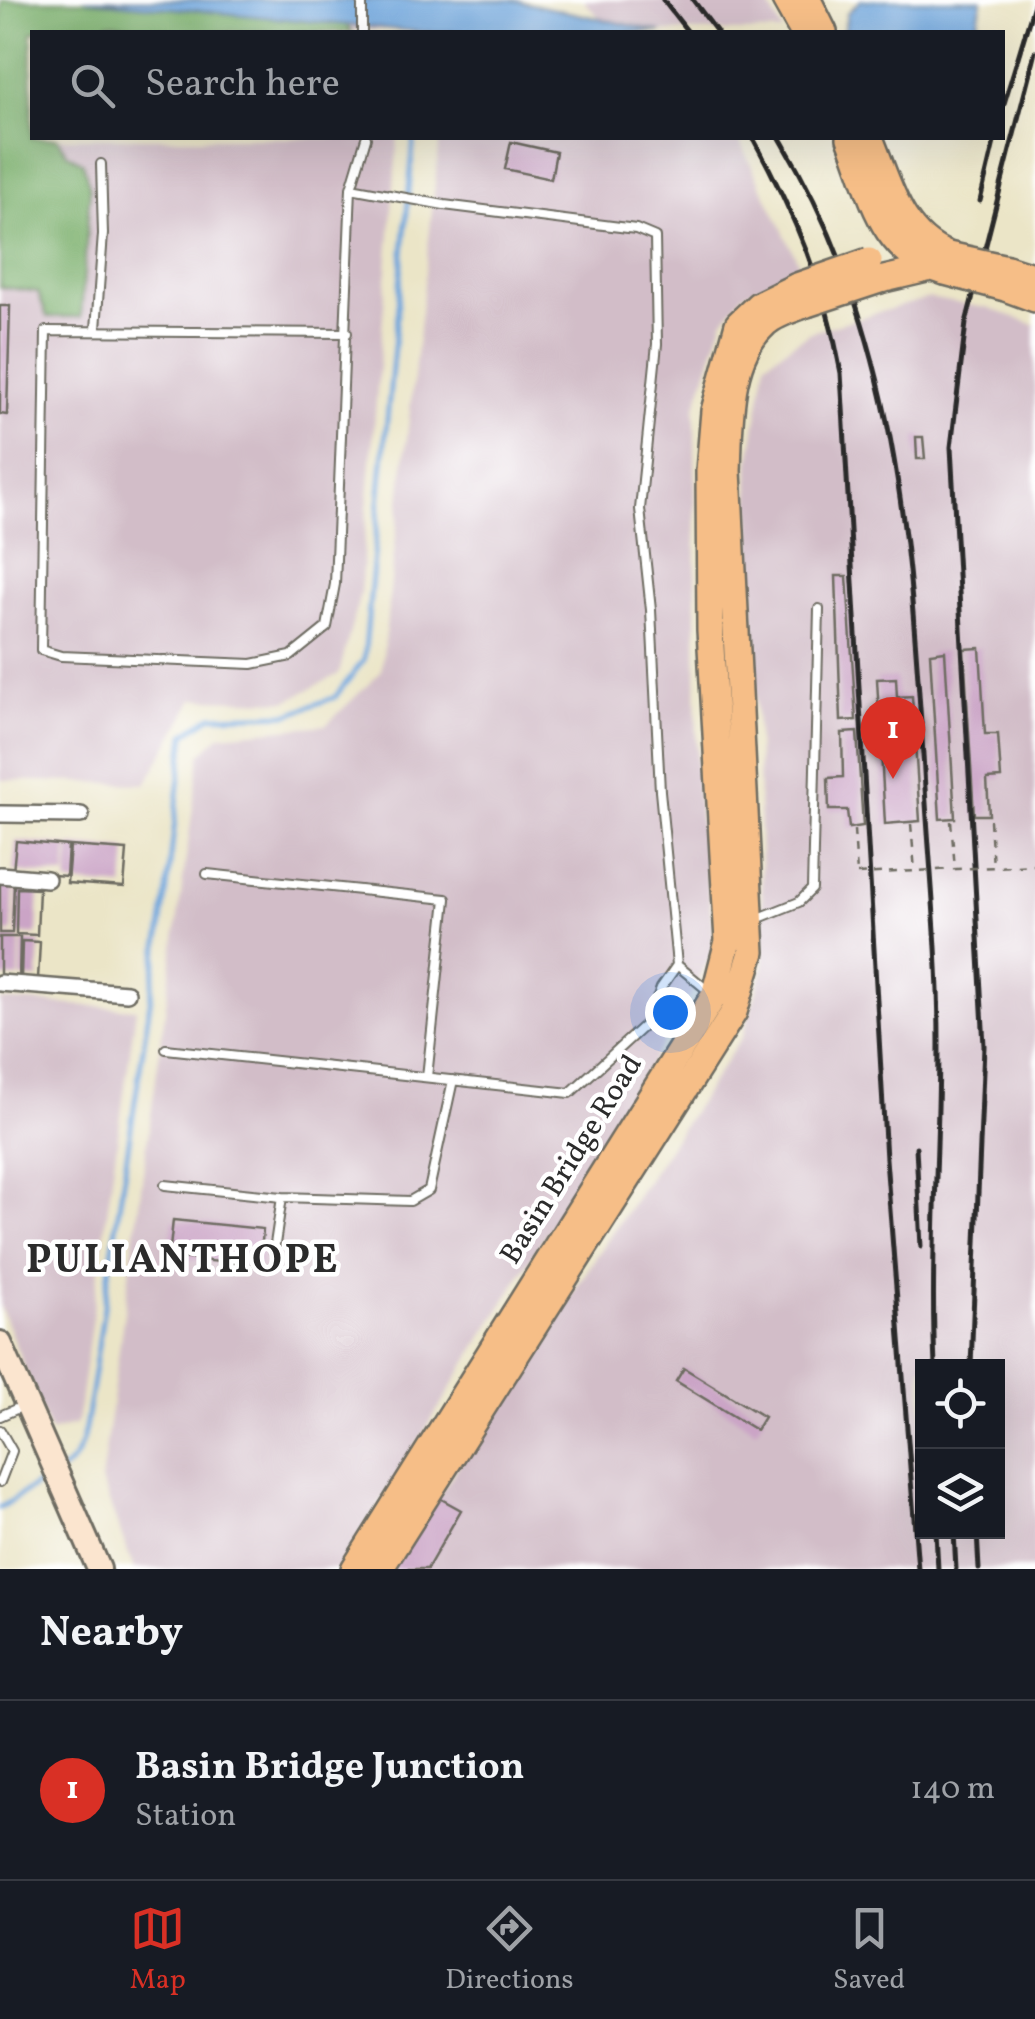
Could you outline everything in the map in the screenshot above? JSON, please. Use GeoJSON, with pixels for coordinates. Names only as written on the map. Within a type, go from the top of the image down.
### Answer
{"type":"FeatureCollection","features":[{"type":"Feature","properties":{"kind":"main road"},"geometry":{"type":"LineString","coordinates":[[785,0],[801,30]]}},
{"type":"Feature","properties":{"kind":"main road"},"geometry":{"type":"LineString","coordinates":[[808,0],[823,30]]}},
{"type":"Feature","properties":{"kind":"main road"},"geometry":{"type":"LineString","coordinates":[[851,140],[892,242],[941,265],[1006,278],[1035,277]]}},
{"type":"Feature","properties":{"kind":"main road"},"geometry":{"type":"LineString","coordinates":[[871,140],[906,224],[941,265]]}},
{"type":"Feature","properties":{"kind":"main road"},"geometry":{"type":"LineString","coordinates":[[874,270],[892,242]]}},
{"type":"Feature","properties":{"kind":"main road"},"geometry":{"type":"LineString","coordinates":[[802,294],[874,270],[941,265]]}},
{"type":"Feature","properties":{"kind":"main road"},"geometry":{"type":"LineString","coordinates":[[1006,278],[1035,298]]}},
{"type":"Feature","properties":{"kind":"main road","name":"Basin Bridge Road"},"geometry":{"type":"LineString","coordinates":[[354,1569],[724,1004],[728,942],[710,630],[709,471],[714,410],[725,358],[738,324],[758,305],[802,294]]}},
{"type":"Feature","properties":{"kind":"main road","name":"Basin Bridge Road"},"geometry":{"type":"LineString","coordinates":[[380,1569],[752,952],[728,471],[730,409],[750,341],[767,321],[802,294]]}},
{"type":"Feature","properties":{"kind":"street"},"geometry":{"type":"LineString","coordinates":[[0,814],[81,815]]}},
{"type":"Feature","properties":{"kind":"street"},"geometry":{"type":"LineString","coordinates":[[0,875],[47,879]]}},
{"type":"Feature","properties":{"kind":"street"},"geometry":{"type":"LineString","coordinates":[[0,983],[126,993]]}},
{"type":"Feature","properties":{"kind":"street"},"geometry":{"type":"LineString","coordinates":[[0,1343],[52,1453],[99,1569]]}},
{"type":"Feature","properties":{"kind":"lane"},"geometry":{"type":"LineString","coordinates":[[362,0],[362,30]]}},
{"type":"Feature","properties":{"kind":"lane"},"geometry":{"type":"LineString","coordinates":[[347,333],[46,331],[41,650],[61,656],[252,664],[291,656],[326,627],[335,584],[347,333],[351,188],[365,140]]}},
{"type":"Feature","properties":{"kind":"lane"},"geometry":{"type":"LineString","coordinates":[[96,329],[103,234],[101,164]]}},
{"type":"Feature","properties":{"kind":"lane"},"geometry":{"type":"LineString","coordinates":[[166,1049],[570,1093],[648,1022],[661,988],[677,965],[660,791],[652,610],[640,508],[657,344],[655,237],[636,229],[426,202],[351,188]]}},
{"type":"Feature","properties":{"kind":"lane"},"geometry":{"type":"LineString","coordinates":[[750,922],[799,902],[812,888],[819,609]]}},
{"type":"Feature","properties":{"kind":"lane"},"geometry":{"type":"LineString","coordinates":[[208,874],[446,899],[427,1077]]}},
{"type":"Feature","properties":{"kind":"lane"},"geometry":{"type":"LineString","coordinates":[[677,965],[724,1004]]}},
{"type":"Feature","properties":{"kind":"lane"},"geometry":{"type":"LineString","coordinates":[[164,1185],[282,1197],[410,1201],[429,1190],[453,1080]]}},
{"type":"Feature","properties":{"kind":"lane"},"geometry":{"type":"LineString","coordinates":[[274,1251],[282,1197]]}},
{"type":"Feature","properties":{"kind":"lane"},"geometry":{"type":"LineString","coordinates":[[0,1416],[27,1404]]}},
{"type":"Feature","properties":{"kind":"lane"},"geometry":{"type":"LineString","coordinates":[[0,1430],[12,1451],[0,1482]]}},
{"type":"Feature","properties":{"kind":"path"},"geometry":{"type":"LineString","coordinates":[[990,820],[994,867]]}},
{"type":"Feature","properties":{"kind":"path"},"geometry":{"type":"LineString","coordinates":[[951,822],[955,869]]}},
{"type":"Feature","properties":{"kind":"path"},"geometry":{"type":"LineString","coordinates":[[912,824],[915,871]]}},
{"type":"Feature","properties":{"kind":"path"},"geometry":{"type":"LineString","coordinates":[[854,830],[857,874],[1035,865]]}},
{"type":"Feature","properties":{"kind":"shaded area"},"geometry":{"type":"Polygon","coordinates":[[[0,0],[85,0],[416,30],[30,30],[30,140],[398,140],[360,594],[339,674],[287,701],[194,699],[146,784],[0,780],[0,0]]]}},
{"type":"Feature","properties":{"kind":"shaded area"},"geometry":{"type":"Polygon","coordinates":[[[583,0],[766,0],[782,30],[652,30],[601,19],[583,0]]]}},
{"type":"Feature","properties":{"kind":"shaded area"},"geometry":{"type":"Polygon","coordinates":[[[440,140],[739,140],[800,266],[742,295],[723,321],[695,409],[697,792],[715,947],[682,1012],[340,1569],[134,1569],[101,1481],[200,755],[220,735],[326,725],[381,672],[440,140]]]}},
{"type":"Feature","properties":{"kind":"shaded area"},"geometry":{"type":"Polygon","coordinates":[[[929,298],[991,309],[1035,325],[1035,1569],[390,1569],[743,1035],[764,966],[749,467],[766,362],[810,332],[929,298]]]}},
{"type":"Feature","properties":{"kind":"shaded area"},"geometry":{"type":"Polygon","coordinates":[[[0,1000],[136,1009],[77,1424],[50,1432],[0,1306],[0,1000]]]}},
{"type":"Feature","properties":{"kind":"green space"},"geometry":{"type":"Polygon","coordinates":[[[1,0],[79,0],[345,22],[351,30],[161,30],[109,23],[100,30],[30,30],[30,140],[58,140],[67,153],[83,163],[90,189],[81,317],[47,317],[38,292],[0,287],[1,0]]]}},
{"type":"Feature","properties":{"kind":"water"},"geometry":{"type":"Polygon","coordinates":[[[85,0],[513,0],[652,30],[401,30],[85,0]]]}},
{"type":"Feature","properties":{"kind":"water"},"geometry":{"type":"Polygon","coordinates":[[[861,0],[982,0],[976,30],[844,30],[847,13],[861,0]]]}},
{"type":"Feature","properties":{"kind":"building"},"geometry":{"type":"Polygon","coordinates":[[[511,142],[556,152],[551,179],[505,169],[511,142]]]}},
{"type":"Feature","properties":{"kind":"building"},"geometry":{"type":"Polygon","coordinates":[[[0,306],[10,306],[7,415],[0,414],[0,306]]]}},
{"type":"Feature","properties":{"kind":"building"},"geometry":{"type":"Polygon","coordinates":[[[916,437],[923,437],[925,459],[917,459],[916,437]]]}},
{"type":"Feature","properties":{"kind":"building"},"geometry":{"type":"Polygon","coordinates":[[[836,576],[847,576],[856,720],[841,721],[836,576]]]}},
{"type":"Feature","properties":{"kind":"building"},"geometry":{"type":"Polygon","coordinates":[[[980,648],[985,734],[998,734],[1001,778],[987,779],[989,815],[974,815],[964,649],[980,648]]]}},
{"type":"Feature","properties":{"kind":"building"},"geometry":{"type":"Polygon","coordinates":[[[945,651],[955,818],[940,819],[930,653],[945,651]]]}},
{"type":"Feature","properties":{"kind":"building"},"geometry":{"type":"Polygon","coordinates":[[[896,678],[897,697],[912,696],[920,821],[885,824],[877,679],[896,678]]]}},
{"type":"Feature","properties":{"kind":"building"},"geometry":{"type":"Polygon","coordinates":[[[857,732],[863,826],[849,828],[847,810],[829,810],[828,778],[843,777],[842,733],[857,732]]]}},
{"type":"Feature","properties":{"kind":"building"},"geometry":{"type":"Polygon","coordinates":[[[16,841],[68,846],[66,876],[13,872],[16,841]]]}},
{"type":"Feature","properties":{"kind":"building"},"geometry":{"type":"Polygon","coordinates":[[[70,846],[127,850],[124,887],[67,883],[70,846]]]}},
{"type":"Feature","properties":{"kind":"building"},"geometry":{"type":"Polygon","coordinates":[[[0,883],[14,883],[12,933],[0,933],[0,883]]]}},
{"type":"Feature","properties":{"kind":"building"},"geometry":{"type":"Polygon","coordinates":[[[17,888],[39,889],[37,935],[16,934],[17,888]]]}},
{"type":"Feature","properties":{"kind":"building"},"geometry":{"type":"Polygon","coordinates":[[[0,937],[20,937],[19,978],[0,978],[0,937]]]}},
{"type":"Feature","properties":{"kind":"building"},"geometry":{"type":"Polygon","coordinates":[[[22,941],[40,942],[38,979],[21,978],[22,941]]]}},
{"type":"Feature","properties":{"kind":"building"},"geometry":{"type":"Polygon","coordinates":[[[173,1220],[263,1229],[260,1266],[169,1257],[173,1220]]]}},
{"type":"Feature","properties":{"kind":"building"},"geometry":{"type":"Polygon","coordinates":[[[684,1368],[764,1417],[756,1430],[676,1381],[684,1368]]]}},
{"type":"Feature","properties":{"kind":"building"},"geometry":{"type":"Polygon","coordinates":[[[434,1495],[461,1510],[427,1569],[391,1569],[434,1495]]]}},
{"type":"Feature","properties":{"kind":"waterway"},"geometry":{"type":"LineString","coordinates":[[62,1470],[80,1448],[90,1399],[167,890],[185,734],[212,716],[289,714],[335,697],[364,660],[414,140]]}},
{"type":"Feature","properties":{"kind":"waterway"},"geometry":{"type":"LineString","coordinates":[[0,1508],[52,1475]]}},
{"type":"Feature","properties":{"kind":"railway"},"geometry":{"type":"LineString","coordinates":[[663,0],[686,30]]}},
{"type":"Feature","properties":{"kind":"railway"},"geometry":{"type":"LineString","coordinates":[[693,0],[716,30]]}},
{"type":"Feature","properties":{"kind":"railway"},"geometry":{"type":"LineString","coordinates":[[1005,100],[1035,1]]}},
{"type":"Feature","properties":{"kind":"railway"},"geometry":{"type":"LineString","coordinates":[[971,1359],[984,1046],[951,447],[966,323],[1035,52]]}},
{"type":"Feature","properties":{"kind":"railway"},"geometry":{"type":"LineString","coordinates":[[754,140],[807,252],[827,311],[841,373],[886,1159],[918,1569]]}},
{"type":"Feature","properties":{"kind":"railway"},"geometry":{"type":"LineString","coordinates":[[781,140],[820,213],[851,289],[874,366],[904,524],[919,687],[937,974],[935,1359]]}},
{"type":"Feature","properties":{"kind":"railway"},"geometry":{"type":"LineString","coordinates":[[980,201],[995,140]]}},
{"type":"Feature","properties":{"kind":"railway"},"geometry":{"type":"LineString","coordinates":[[916,1147],[921,1247]]}},
{"type":"Feature","properties":{"kind":"railway"},"geometry":{"type":"LineString","coordinates":[[936,1539],[938,1569]]}},
{"type":"Feature","properties":{"kind":"railway"},"geometry":{"type":"LineString","coordinates":[[954,1539],[956,1569]]}},
{"type":"Feature","properties":{"kind":"railway"},"geometry":{"type":"LineString","coordinates":[[977,1539],[979,1569]]}},
{"type":"Feature","properties":{"kind":"place","name":"Basin Bridge Junction"},"geometry":{"type":"Point","coordinates":[893,779]}},
{"type":"Feature","properties":{"kind":"district","name":"PULIANTHOPE"},"geometry":{"type":"Point","coordinates":[183,1262]}}]}
